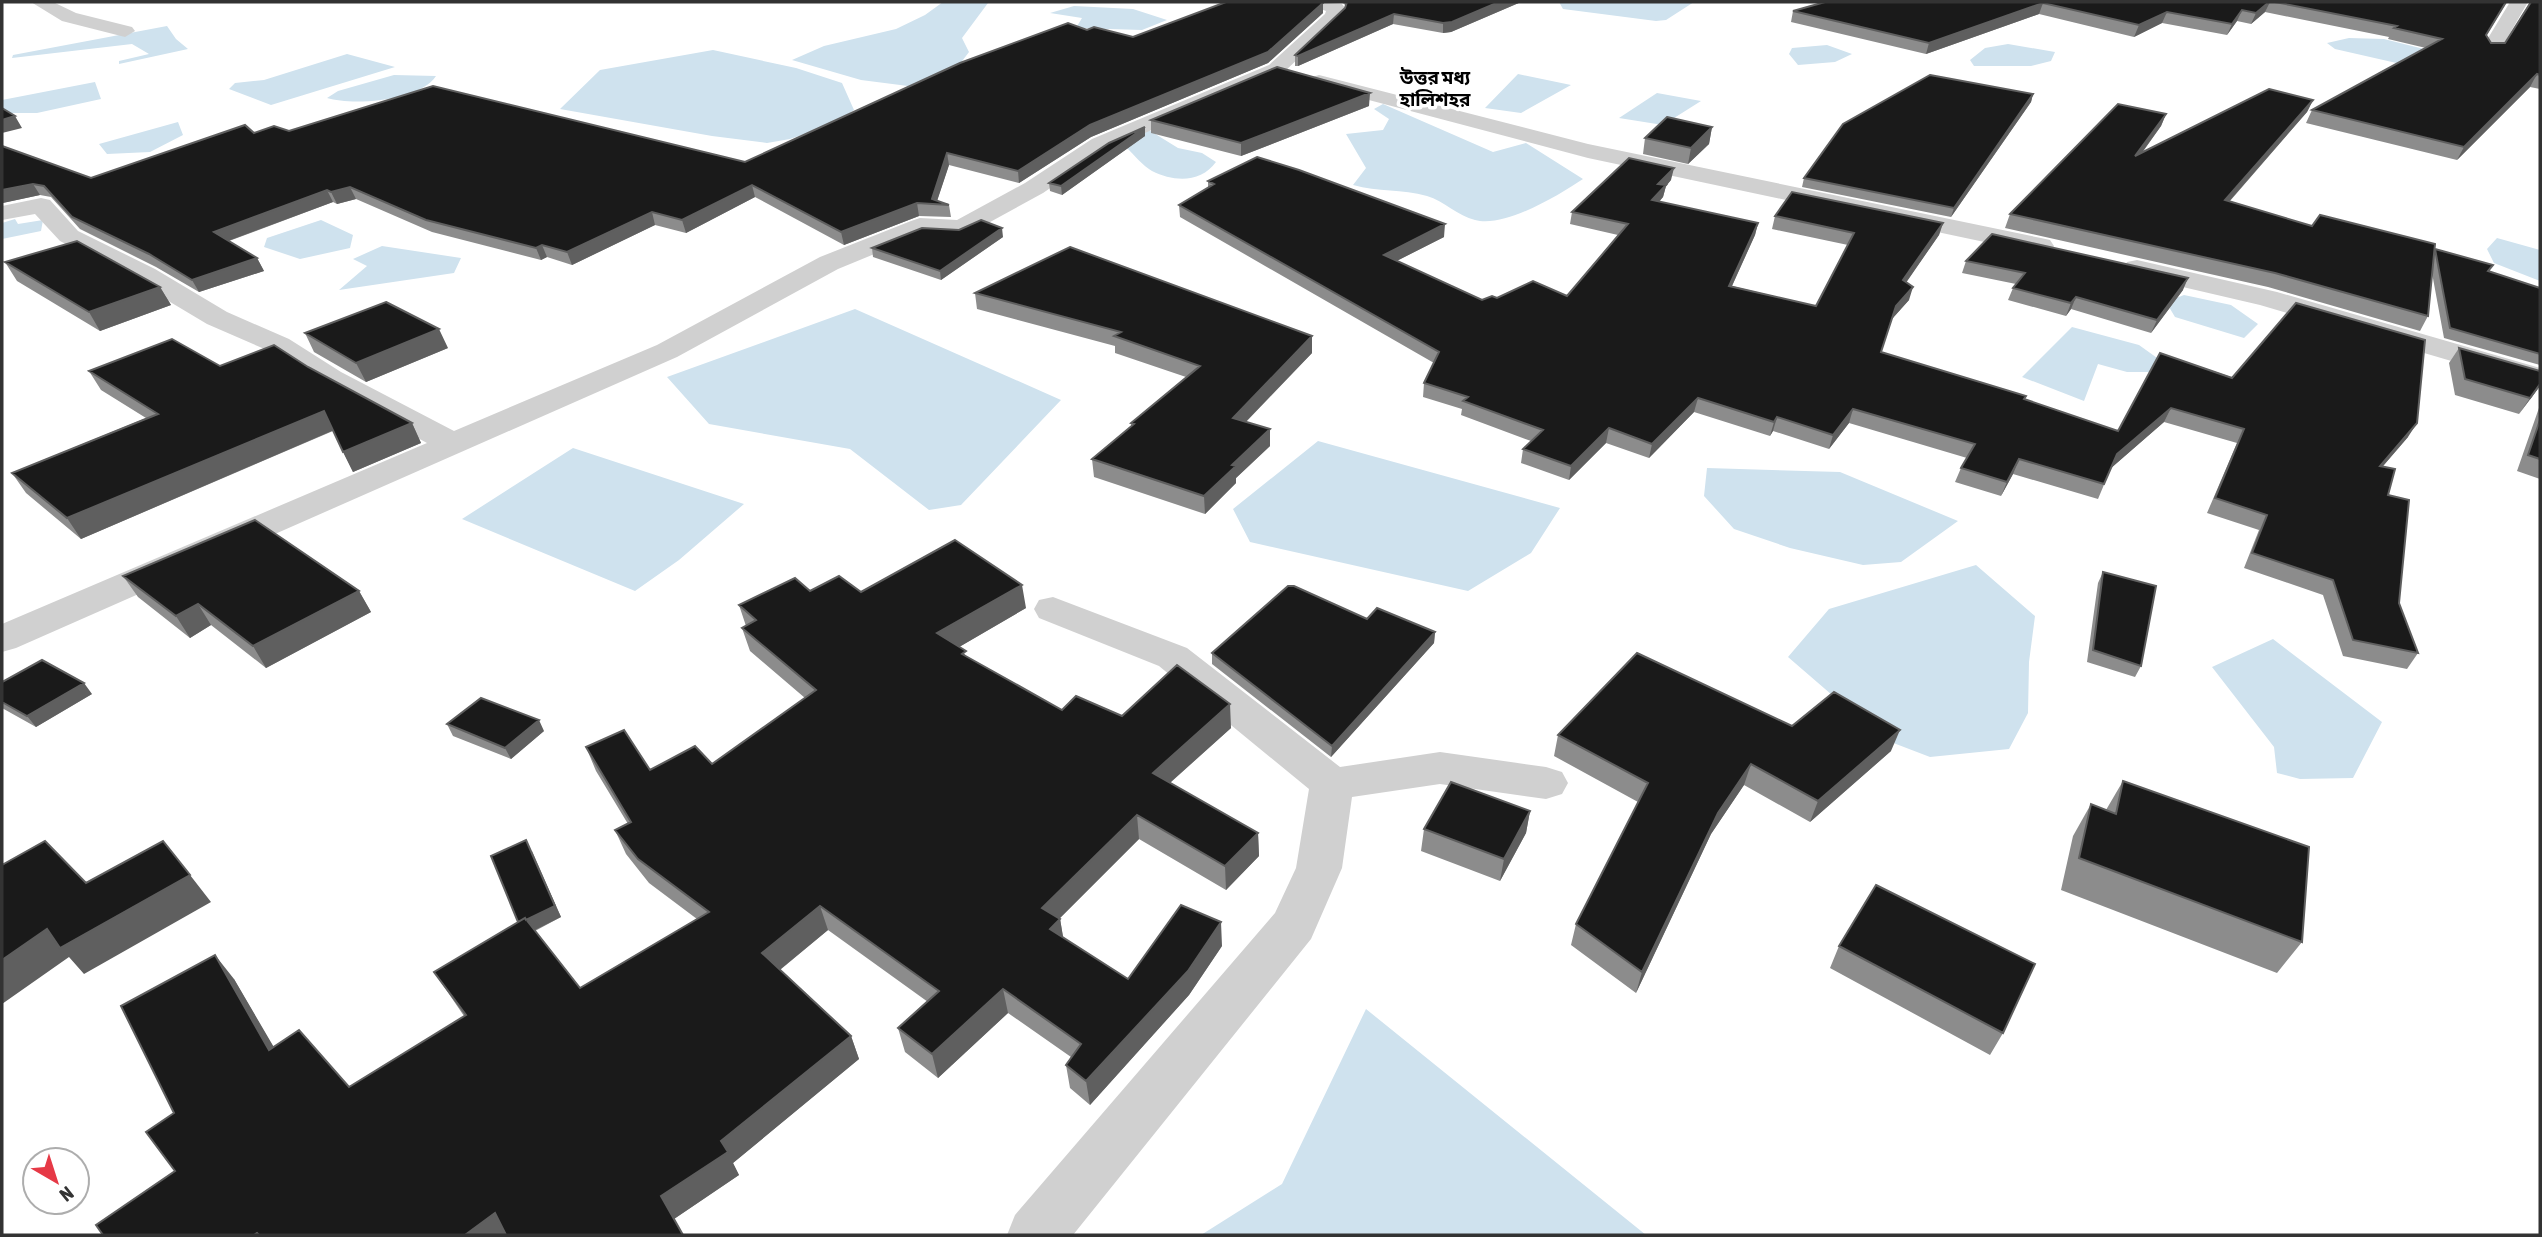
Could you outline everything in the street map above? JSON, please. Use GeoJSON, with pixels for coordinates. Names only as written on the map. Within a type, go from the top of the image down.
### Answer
{"type":"FeatureCollection","features":[{"type":"Feature","properties":{"kind":"street"},"geometry":{"type":"LineString","coordinates":[[40,2],[69,17],[125,31]]}},
{"type":"Feature","properties":{"kind":"street"},"geometry":{"type":"LineString","coordinates":[[2,639],[667,351],[829,263],[920,226],[961,228],[1034,188],[1100,144],[1276,69],[1334,16],[1336,8],[1318,2]]}},
{"type":"Feature","properties":{"kind":"street"},"geometry":{"type":"LineString","coordinates":[[2492,48],[2518,2],[2540,5]]}},
{"type":"Feature","properties":{"kind":"street"},"geometry":{"type":"LineString","coordinates":[[1276,69],[1422,111],[1673,171],[2061,250]]}},
{"type":"Feature","properties":{"kind":"street"},"geometry":{"type":"LineString","coordinates":[[2,213],[41,205],[69,236],[145,275],[217,318],[279,345],[330,378],[454,444]]}},
{"type":"Feature","properties":{"kind":"street"},"geometry":{"type":"LineString","coordinates":[[2113,262],[2267,298],[2540,378]]}},
{"type":"Feature","properties":{"kind":"street"},"geometry":{"type":"LineString","coordinates":[[1053,609],[1173,657],[1332,784],[1440,768],[1546,783]]}},
{"type":"Feature","properties":{"kind":"street"},"geometry":{"type":"LineString","coordinates":[[1036,1235],[1294,925],[1319,868],[1332,784]]}},
{"type":"Feature","properties":{"kind":"water"},"geometry":{"type":"Polygon","coordinates":[[[943,2],[988,3],[962,38],[969,52],[953,73],[908,86],[861,80],[792,60],[824,46],[896,29],[925,15],[943,2]]]}},
{"type":"Feature","properties":{"kind":"water"},"geometry":{"type":"Polygon","coordinates":[[[1559,2],[1694,2],[1666,20],[1656,21],[1563,9],[1559,2]]]}},
{"type":"Feature","properties":{"kind":"water"},"geometry":{"type":"Polygon","coordinates":[[[1074,6],[1133,9],[1167,20],[1142,30],[1076,28],[1082,18],[1050,13],[1074,6]]]}},
{"type":"Feature","properties":{"kind":"water"},"geometry":{"type":"Polygon","coordinates":[[[167,26],[176,39],[188,49],[119,64],[119,61],[149,54],[132,44],[12,58],[13,55],[167,26]]]}},
{"type":"Feature","properties":{"kind":"water"},"geometry":{"type":"Polygon","coordinates":[[[2349,38],[2384,39],[2436,52],[2414,67],[2335,49],[2327,43],[2349,38]]]}},
{"type":"Feature","properties":{"kind":"water"},"geometry":{"type":"Polygon","coordinates":[[[2008,44],[2055,52],[2051,61],[2031,66],[1974,66],[1970,60],[1985,48],[2008,44]]]}},
{"type":"Feature","properties":{"kind":"water"},"geometry":{"type":"Polygon","coordinates":[[[1827,45],[1852,54],[1835,62],[1798,65],[1789,54],[1792,48],[1827,45]]]}},
{"type":"Feature","properties":{"kind":"water"},"geometry":{"type":"Polygon","coordinates":[[[713,50],[796,68],[842,83],[854,110],[831,125],[790,139],[767,143],[560,109],[600,70],[713,50]]]}},
{"type":"Feature","properties":{"kind":"water"},"geometry":{"type":"Polygon","coordinates":[[[347,54],[395,67],[271,105],[229,89],[235,83],[264,80],[347,54]]]}},
{"type":"Feature","properties":{"kind":"water"},"geometry":{"type":"Polygon","coordinates":[[[1518,74],[1571,85],[1521,113],[1485,108],[1518,74]]]}},
{"type":"Feature","properties":{"kind":"water"},"geometry":{"type":"Polygon","coordinates":[[[394,75],[436,76],[416,91],[401,96],[369,101],[327,98],[338,91],[394,75]]]}},
{"type":"Feature","properties":{"kind":"water"},"geometry":{"type":"Polygon","coordinates":[[[95,82],[101,99],[37,113],[2,113],[2,100],[95,82]]]}},
{"type":"Feature","properties":{"kind":"water"},"geometry":{"type":"Polygon","coordinates":[[[1657,93],[1701,101],[1663,125],[1619,118],[1657,93]]]}},
{"type":"Feature","properties":{"kind":"water"},"geometry":{"type":"Polygon","coordinates":[[[1383,104],[1493,152],[1526,143],[1583,179],[1516,215],[1487,221],[1469,218],[1427,196],[1353,185],[1366,168],[1346,134],[1383,130],[1389,119],[1374,109],[1383,104]]]}},
{"type":"Feature","properties":{"kind":"water"},"geometry":{"type":"Polygon","coordinates":[[[178,122],[183,135],[150,152],[107,154],[99,144],[178,122]]]}},
{"type":"Feature","properties":{"kind":"water"},"geometry":{"type":"Polygon","coordinates":[[[1144,127],[1178,148],[1202,153],[1216,162],[1203,174],[1195,177],[1178,179],[1160,175],[1142,163],[1127,148],[1144,127]]]}},
{"type":"Feature","properties":{"kind":"water"},"geometry":{"type":"Polygon","coordinates":[[[15,219],[18,224],[43,220],[41,231],[2,239],[2,223],[15,219]]]}},
{"type":"Feature","properties":{"kind":"water"},"geometry":{"type":"Polygon","coordinates":[[[321,220],[353,235],[350,248],[300,259],[264,247],[267,238],[321,220]]]}},
{"type":"Feature","properties":{"kind":"water"},"geometry":{"type":"Polygon","coordinates":[[[2497,238],[2540,250],[2540,281],[2494,263],[2487,249],[2497,238]]]}},
{"type":"Feature","properties":{"kind":"water"},"geometry":{"type":"Polygon","coordinates":[[[382,246],[461,258],[454,273],[339,290],[367,266],[353,259],[382,246]]]}},
{"type":"Feature","properties":{"kind":"water"},"geometry":{"type":"Polygon","coordinates":[[[2184,295],[2231,305],[2258,324],[2244,338],[2175,317],[2166,302],[2184,295]]]}},
{"type":"Feature","properties":{"kind":"water"},"geometry":{"type":"Polygon","coordinates":[[[855,309],[1061,400],[961,505],[929,510],[850,449],[709,424],[667,377],[855,309]]]}},
{"type":"Feature","properties":{"kind":"water"},"geometry":{"type":"Polygon","coordinates":[[[2072,327],[2139,345],[2160,360],[2149,372],[2127,372],[2098,364],[2084,401],[2022,377],[2072,327]]]}},
{"type":"Feature","properties":{"kind":"water"},"geometry":{"type":"Polygon","coordinates":[[[1318,441],[1560,508],[1531,553],[1468,591],[1250,542],[1233,509],[1318,441]]]}},
{"type":"Feature","properties":{"kind":"water"},"geometry":{"type":"Polygon","coordinates":[[[573,448],[744,504],[679,560],[635,591],[462,519],[573,448]]]}},
{"type":"Feature","properties":{"kind":"water"},"geometry":{"type":"Polygon","coordinates":[[[1707,468],[1840,472],[1958,521],[1901,562],[1863,565],[1790,548],[1734,529],[1704,496],[1707,468]]]}},
{"type":"Feature","properties":{"kind":"water"},"geometry":{"type":"Polygon","coordinates":[[[1976,565],[2035,616],[2029,662],[2028,713],[2009,749],[1930,757],[1883,739],[1788,657],[1829,609],[1976,565]]]}},
{"type":"Feature","properties":{"kind":"water"},"geometry":{"type":"Polygon","coordinates":[[[2273,639],[2382,722],[2353,778],[2300,779],[2277,773],[2274,747],[2212,667],[2273,639]]]}},
{"type":"Feature","properties":{"kind":"water"},"geometry":{"type":"Polygon","coordinates":[[[1366,1009],[1646,1235],[1201,1235],[1282,1184],[1366,1009]]]}},
{"type":"Feature","properties":{"kind":"building"},"geometry":{"type":"Polygon","coordinates":[[[1226,2],[1323,3],[1268,52],[1090,125],[1018,171],[947,153],[932,199],[949,205],[917,203],[841,232],[752,185],[682,220],[652,212],[567,252],[542,245],[536,248],[426,220],[350,187],[331,192],[327,190],[214,232],[257,258],[192,280],[149,254],[72,217],[44,186],[33,184],[2,190],[2,146],[91,178],[245,125],[254,133],[274,126],[289,131],[433,86],[745,162],[960,63],[1068,23],[1087,30],[1094,27],[1133,37],[1226,2]]]}},
{"type":"Feature","properties":{"kind":"building"},"geometry":{"type":"Polygon","coordinates":[[[1347,2],[1499,2],[1452,22],[1443,23],[1394,14],[1295,55],[1345,8],[1347,2]]]}},
{"type":"Feature","properties":{"kind":"building"},"geometry":{"type":"Polygon","coordinates":[[[1825,2],[2269,2],[2256,13],[2242,10],[2232,24],[2167,12],[2139,25],[2043,3],[1929,43],[1793,11],[1825,2]]]}},
{"type":"Feature","properties":{"kind":"building"},"geometry":{"type":"Polygon","coordinates":[[[2275,2],[2506,2],[2486,35],[2491,43],[2505,43],[2531,2],[2540,2],[2540,75],[2537,74],[2464,147],[2312,110],[2442,39],[2394,28],[2397,26],[2275,2]]]}},
{"type":"Feature","properties":{"kind":"building"},"geometry":{"type":"Polygon","coordinates":[[[1277,67],[1370,93],[1241,143],[1151,120],[1277,67]]]}},
{"type":"Feature","properties":{"kind":"building"},"geometry":{"type":"Polygon","coordinates":[[[1930,75],[2033,94],[1954,208],[1804,178],[1843,124],[1930,75]]]}},
{"type":"Feature","properties":{"kind":"building"},"geometry":{"type":"Polygon","coordinates":[[[2269,89],[2313,100],[2225,200],[2312,226],[2320,215],[2435,244],[2428,316],[2275,273],[2010,214],[2118,104],[2166,114],[2135,156],[2269,89]]]}},
{"type":"Feature","properties":{"kind":"building"},"geometry":{"type":"Polygon","coordinates":[[[2,108],[15,116],[2,120],[2,108]]]}},
{"type":"Feature","properties":{"kind":"building"},"geometry":{"type":"Polygon","coordinates":[[[1667,117],[1712,127],[1691,148],[1645,138],[1667,117]]]}},
{"type":"Feature","properties":{"kind":"building"},"geometry":{"type":"Polygon","coordinates":[[[1145,127],[1061,186],[1049,183],[1109,143],[1145,127]]]}},
{"type":"Feature","properties":{"kind":"building"},"geometry":{"type":"Polygon","coordinates":[[[1257,157],[1445,224],[1384,255],[1482,300],[1492,296],[1497,298],[1533,281],[1567,296],[1628,224],[1572,212],[1629,158],[1674,168],[1658,184],[1666,185],[1652,200],[1758,223],[1729,286],[1816,306],[1854,233],[1775,216],[1792,192],[1943,223],[1903,280],[1913,287],[1896,306],[1881,352],[2026,396],[2024,399],[2118,431],[2160,353],[2232,378],[2296,303],[2425,340],[2417,423],[2380,466],[2395,469],[2388,495],[2409,500],[2399,603],[2418,653],[2353,640],[2333,580],[2252,553],[2267,515],[2215,498],[2244,429],[2171,408],[2117,454],[2104,484],[2019,459],[2007,482],[1961,468],[1975,444],[1853,409],[1833,435],[1777,417],[1774,422],[1698,398],[1652,444],[1609,428],[1571,466],[1523,449],[1543,430],[1463,401],[1468,397],[1424,383],[1439,352],[1179,205],[1214,184],[1208,181],[1257,157]]]}},
{"type":"Feature","properties":{"kind":"building"},"geometry":{"type":"Polygon","coordinates":[[[981,220],[1002,228],[940,271],[872,248],[922,228],[959,230],[981,220]]]}},
{"type":"Feature","properties":{"kind":"building"},"geometry":{"type":"Polygon","coordinates":[[[1992,234],[2188,278],[2157,320],[2076,297],[2071,303],[2013,288],[2025,273],[1966,261],[1992,234]]]}},
{"type":"Feature","properties":{"kind":"building"},"geometry":{"type":"Polygon","coordinates":[[[77,241],[160,287],[89,312],[5,262],[77,241]]]}},
{"type":"Feature","properties":{"kind":"building"},"geometry":{"type":"Polygon","coordinates":[[[1070,247],[1312,336],[1233,418],[1270,429],[1204,496],[1092,459],[1200,366],[1114,336],[1121,332],[975,293],[1070,247]]]}},
{"type":"Feature","properties":{"kind":"building"},"geometry":{"type":"Polygon","coordinates":[[[2435,249],[2493,265],[2488,271],[2540,288],[2540,354],[2450,328],[2435,249]]]}},
{"type":"Feature","properties":{"kind":"building"},"geometry":{"type":"Polygon","coordinates":[[[386,302],[439,329],[356,363],[305,333],[386,302]]]}},
{"type":"Feature","properties":{"kind":"building"},"geometry":{"type":"Polygon","coordinates":[[[172,339],[220,366],[274,345],[308,367],[412,423],[343,452],[324,411],[67,518],[12,473],[158,414],[89,371],[172,339]]]}},
{"type":"Feature","properties":{"kind":"building"},"geometry":{"type":"Polygon","coordinates":[[[2459,348],[2540,371],[2540,384],[2530,398],[2465,379],[2459,348]]]}},
{"type":"Feature","properties":{"kind":"building"},"geometry":{"type":"Polygon","coordinates":[[[2540,420],[2540,459],[2528,455],[2540,420]]]}},
{"type":"Feature","properties":{"kind":"building"},"geometry":{"type":"Polygon","coordinates":[[[255,520],[359,591],[253,646],[198,604],[176,616],[123,576],[255,520]]]}},
{"type":"Feature","properties":{"kind":"building"},"geometry":{"type":"Polygon","coordinates":[[[955,540],[1022,585],[937,633],[966,651],[962,654],[1062,710],[1076,696],[1122,716],[1177,665],[1230,704],[1153,773],[1258,833],[1225,866],[1137,815],[1042,908],[1060,919],[1050,929],[1128,979],[1181,905],[1221,922],[1188,971],[1086,1081],[1066,1065],[1081,1044],[1003,989],[932,1054],[898,1028],[939,991],[820,906],[762,953],[851,1036],[721,1141],[728,1152],[661,1196],[683,1235],[506,1235],[495,1213],[465,1235],[103,1235],[96,1225],[175,1171],[146,1132],[174,1113],[121,1006],[215,955],[269,1050],[299,1030],[349,1087],[466,1015],[434,972],[525,918],[580,988],[709,912],[638,859],[615,830],[631,822],[586,747],[624,730],[650,770],[695,746],[712,764],[816,690],[742,628],[756,620],[739,605],[795,578],[810,591],[839,576],[861,592],[955,540]]]}},
{"type":"Feature","properties":{"kind":"building"},"geometry":{"type":"Polygon","coordinates":[[[2103,572],[2156,586],[2141,666],[2093,650],[2103,572]]]}},
{"type":"Feature","properties":{"kind":"building"},"geometry":{"type":"Polygon","coordinates":[[[1288,586],[1294,586],[1367,619],[1377,608],[1435,632],[1332,746],[1212,653],[1288,586]]]}},
{"type":"Feature","properties":{"kind":"building"},"geometry":{"type":"Polygon","coordinates":[[[1637,653],[1792,726],[1834,692],[1900,730],[1818,801],[1751,764],[1718,813],[1642,972],[1576,924],[1648,783],[1558,735],[1637,653]]]}},
{"type":"Feature","properties":{"kind":"building"},"geometry":{"type":"Polygon","coordinates":[[[42,660],[84,683],[27,716],[2,702],[2,682],[42,660]]]}},
{"type":"Feature","properties":{"kind":"building"},"geometry":{"type":"Polygon","coordinates":[[[481,698],[539,720],[505,748],[447,724],[481,698]]]}},
{"type":"Feature","properties":{"kind":"building"},"geometry":{"type":"Polygon","coordinates":[[[2123,781],[2309,847],[2302,942],[2079,858],[2091,804],[2116,814],[2123,781]]]}},
{"type":"Feature","properties":{"kind":"building"},"geometry":{"type":"Polygon","coordinates":[[[1451,782],[1530,811],[1504,859],[1424,829],[1451,782]]]}},
{"type":"Feature","properties":{"kind":"building"},"geometry":{"type":"Polygon","coordinates":[[[526,840],[555,906],[518,922],[491,856],[526,840]]]}},
{"type":"Feature","properties":{"kind":"building"},"geometry":{"type":"Polygon","coordinates":[[[45,841],[86,883],[163,841],[190,875],[60,948],[47,929],[2,960],[2,865],[45,841]]]}},
{"type":"Feature","properties":{"kind":"building"},"geometry":{"type":"Polygon","coordinates":[[[1876,885],[2035,964],[2003,1033],[1839,946],[1876,885]]]}},
{"type":"Feature","properties":{"kind":"district","name":"উত্তর মধ্য হালিশহর"},"geometry":{"type":"Point","coordinates":[1435,88]}}]}
